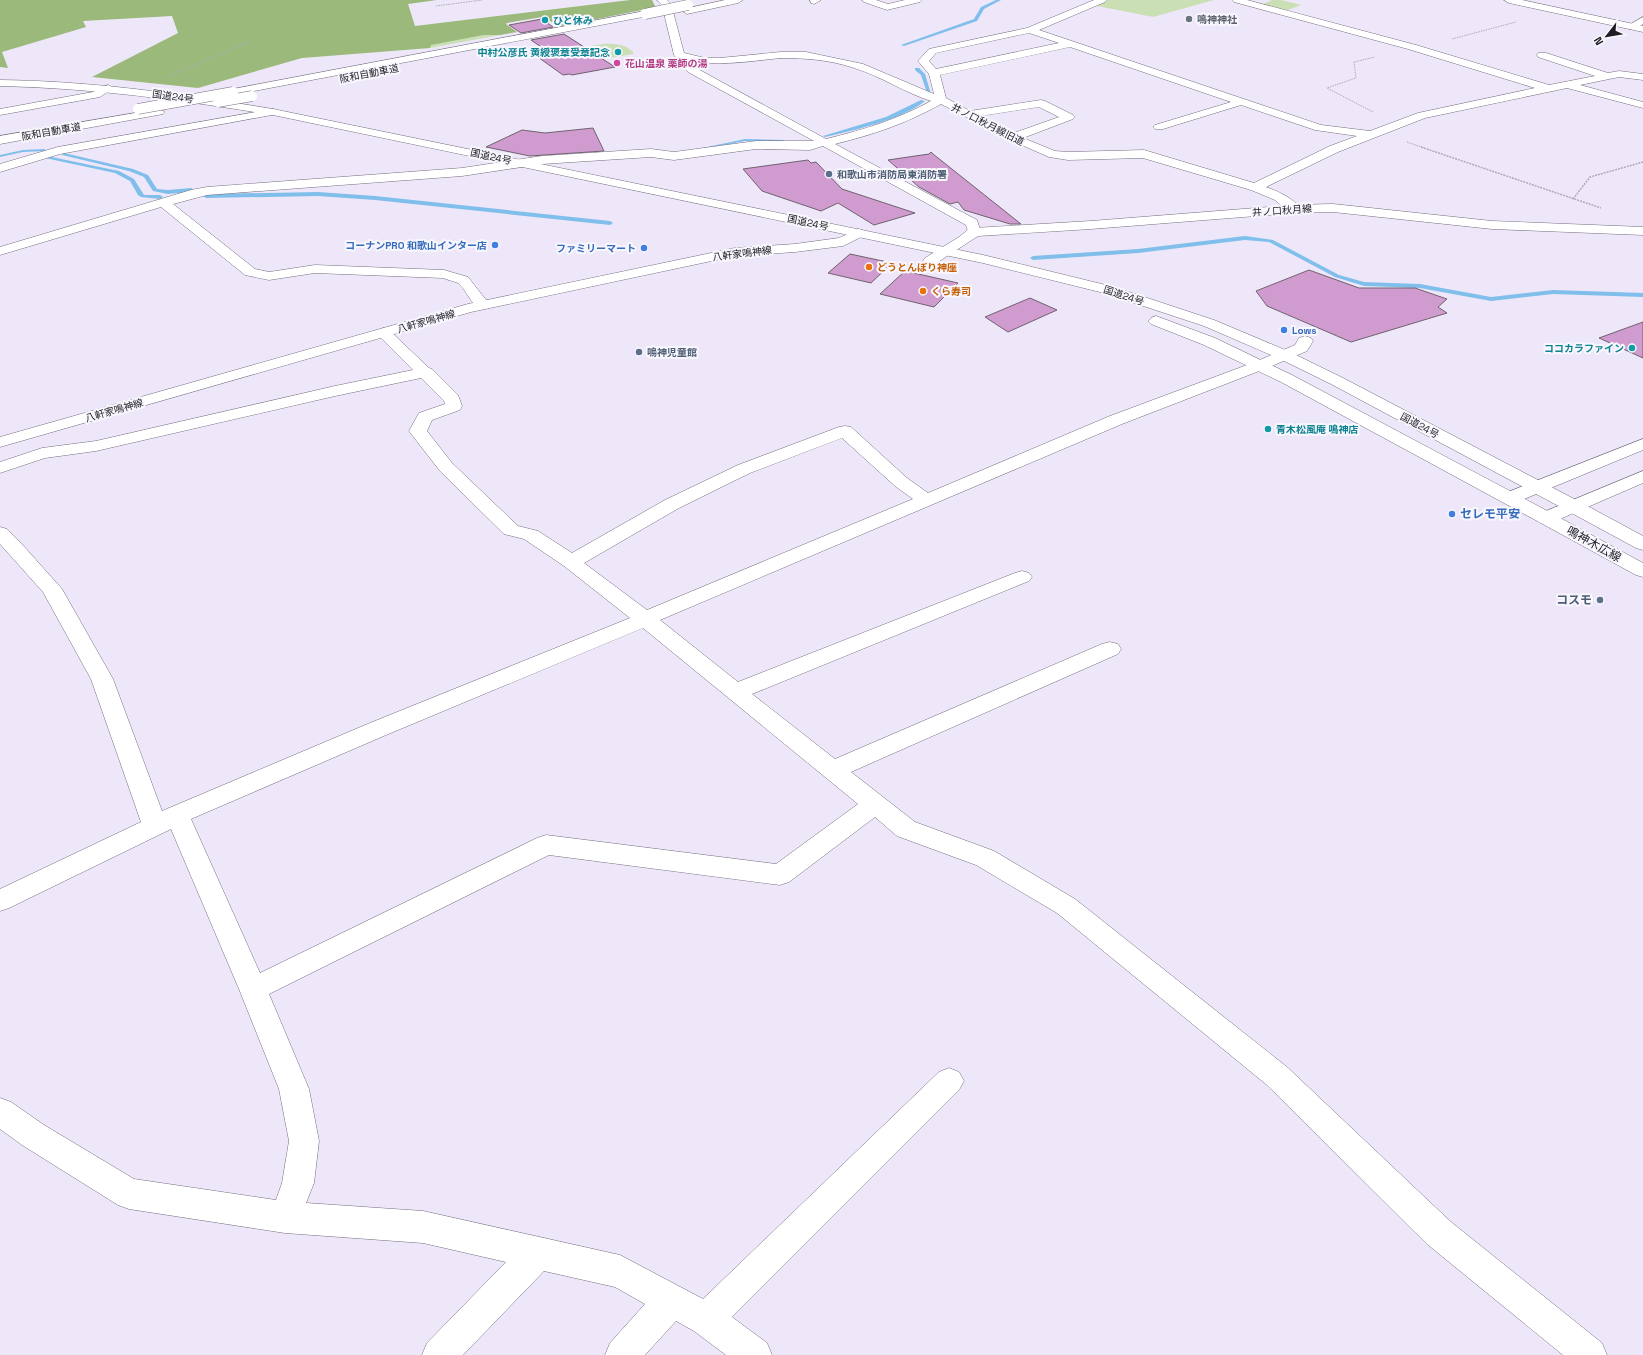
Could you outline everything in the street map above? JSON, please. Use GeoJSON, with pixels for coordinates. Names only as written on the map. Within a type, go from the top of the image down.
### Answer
{"type":"FeatureCollection","features":[{"type":"Feature","properties":{"kind":"main road","name":"阪和自動車道"},"geometry":{"type":"LineString","coordinates":[[688,8],[710,0]]}},
{"type":"Feature","properties":{"kind":"main road","name":"阪和自動車道"},"geometry":{"type":"LineString","coordinates":[[0,140],[252,96],[688,8],[738,0]]}},
{"type":"Feature","properties":{"kind":"main road"},"geometry":{"type":"LineString","coordinates":[[867,0],[899,11]]}},
{"type":"Feature","properties":{"kind":"main road"},"geometry":{"type":"LineString","coordinates":[[887,7],[917,0]]}},
{"type":"Feature","properties":{"kind":"main road"},"geometry":{"type":"LineString","coordinates":[[0,250],[207,191],[455,173],[542,160],[651,152],[674,156],[756,145],[810,146],[824,143],[887,126],[909,117],[940,100],[934,73],[923,61],[933,51],[1030,30],[1102,0]]}},
{"type":"Feature","properties":{"kind":"main road"},"geometry":{"type":"LineString","coordinates":[[1237,0],[1415,48],[1547,88]]}},
{"type":"Feature","properties":{"kind":"main road"},"geometry":{"type":"LineString","coordinates":[[1259,5],[1273,0]]}},
{"type":"Feature","properties":{"kind":"main road"},"geometry":{"type":"LineString","coordinates":[[1509,0],[1643,30]]}},
{"type":"Feature","properties":{"kind":"main road"},"geometry":{"type":"LineString","coordinates":[[667,1],[678,55],[692,70],[972,223],[974,232],[967,239],[944,251]]}},
{"type":"Feature","properties":{"kind":"main road","name":"阪和自動車道"},"geometry":{"type":"LineString","coordinates":[[0,132],[138,109],[644,17]]}},
{"type":"Feature","properties":{"kind":"main road"},"geometry":{"type":"LineString","coordinates":[[1632,27],[1643,20]]}},
{"type":"Feature","properties":{"kind":"main road"},"geometry":{"type":"LineString","coordinates":[[1030,30],[1319,128],[1372,134]]}},
{"type":"Feature","properties":{"kind":"main road"},"geometry":{"type":"LineString","coordinates":[[934,73],[1072,44]]}},
{"type":"Feature","properties":{"kind":"main road","name":"井ノ口秋月線旧道"},"geometry":{"type":"LineString","coordinates":[[678,55],[705,61],[781,55],[820,57],[860,66],[921,94],[940,100],[1014,137],[1053,154],[1068,156],[1144,154],[1255,187],[1280,197],[1294,209]]}},
{"type":"Feature","properties":{"kind":"main road"},"geometry":{"type":"LineString","coordinates":[[1542,55],[1607,77]]}},
{"type":"Feature","properties":{"kind":"main road"},"geometry":{"type":"LineString","coordinates":[[1255,187],[1334,149],[1422,115],[1619,74],[1643,77]]}},
{"type":"Feature","properties":{"kind":"main road","name":"国道24号"},"geometry":{"type":"LineString","coordinates":[[0,83],[28,83],[108,88],[176,96],[273,112],[983,259],[1109,290],[1209,323],[1284,355],[1337,381],[1573,506]]}},
{"type":"Feature","properties":{"kind":"main road"},"geometry":{"type":"LineString","coordinates":[[1568,85],[1643,105]]}},
{"type":"Feature","properties":{"kind":"main road"},"geometry":{"type":"LineString","coordinates":[[0,112],[96,95],[108,88]]}},
{"type":"Feature","properties":{"kind":"main road","name":"国道24号"},"geometry":{"type":"LineString","coordinates":[[0,90],[96,95],[246,117],[887,251]]}},
{"type":"Feature","properties":{"kind":"main road"},"geometry":{"type":"LineString","coordinates":[[1159,127],[1241,102]]}},
{"type":"Feature","properties":{"kind":"main road"},"geometry":{"type":"LineString","coordinates":[[970,114],[1041,103],[1069,118],[1014,137]]}},
{"type":"Feature","properties":{"kind":"main road"},"geometry":{"type":"LineString","coordinates":[[0,168],[58,151],[273,112]]}},
{"type":"Feature","properties":{"kind":"main road"},"geometry":{"type":"LineString","coordinates":[[164,203],[250,272],[269,276],[315,269],[444,274],[463,280],[483,305]]}},
{"type":"Feature","properties":{"kind":"main road","name":"井ノ口秋月線"},"geometry":{"type":"LineString","coordinates":[[974,232],[1091,225],[1294,209],[1333,208],[1492,225],[1643,231]]}},
{"type":"Feature","properties":{"kind":"main road","name":"八軒家鳴神線"},"geometry":{"type":"LineString","coordinates":[[0,442],[483,305],[735,252],[795,248],[843,242],[858,233]]}},
{"type":"Feature","properties":{"kind":"main road","name":"国道24号"},"geometry":{"type":"LineString","coordinates":[[944,251],[923,259],[1100,302],[1179,329],[1314,392],[1546,518]]}},
{"type":"Feature","properties":{"kind":"main road"},"geometry":{"type":"LineString","coordinates":[[384,333],[426,372],[452,399],[454,406],[425,417],[418,431],[446,467],[511,530],[531,534],[571,562],[645,619],[906,829],[985,858],[1066,906],[1277,1076],[1438,1233],[1590,1355]]}},
{"type":"Feature","properties":{"kind":"main road"},"geometry":{"type":"LineString","coordinates":[[0,901],[166,821],[378,729],[927,501],[1116,420],[1261,366],[1301,348],[1305,341]]}},
{"type":"Feature","properties":{"kind":"main road"},"geometry":{"type":"LineString","coordinates":[[0,468],[42,453],[96,446],[335,391],[426,372]]}},
{"type":"Feature","properties":{"kind":"main road"},"geometry":{"type":"LineString","coordinates":[[571,562],[672,504],[744,469],[845,431],[901,482],[927,501]]}},
{"type":"Feature","properties":{"kind":"main road"},"geometry":{"type":"LineString","coordinates":[[1510,498],[1643,444]]}},
{"type":"Feature","properties":{"kind":"main road"},"geometry":{"type":"LineString","coordinates":[[1546,518],[1643,476]]}},
{"type":"Feature","properties":{"kind":"main road","name":"鳴神木広線"},"geometry":{"type":"LineString","coordinates":[[1573,506],[1643,544]]}},
{"type":"Feature","properties":{"kind":"main road","name":"鳴神木広線"},"geometry":{"type":"LineString","coordinates":[[1546,518],[1643,571]]}},
{"type":"Feature","properties":{"kind":"main road"},"geometry":{"type":"LineString","coordinates":[[0,533],[52,589],[102,679],[166,821],[253,989],[294,1089],[304,1141],[298,1183],[285,1217]]}},
{"type":"Feature","properties":{"kind":"main road"},"geometry":{"type":"LineString","coordinates":[[735,692],[1022,577]]}},
{"type":"Feature","properties":{"kind":"main road"},"geometry":{"type":"LineString","coordinates":[[832,770],[1110,650]]}},
{"type":"Feature","properties":{"kind":"main road"},"geometry":{"type":"LineString","coordinates":[[253,989],[546,845],[780,875],[876,804]]}},
{"type":"Feature","properties":{"kind":"main road"},"geometry":{"type":"LineString","coordinates":[[706,1319],[950,1081]]}},
{"type":"Feature","properties":{"kind":"main road"},"geometry":{"type":"LineString","coordinates":[[0,1112],[33,1136],[129,1194],[285,1217],[423,1227],[620,1272],[706,1319],[755,1355]]}},
{"type":"Feature","properties":{"kind":"main road"},"geometry":{"type":"LineString","coordinates":[[439,1355],[540,1253]]}},
{"type":"Feature","properties":{"kind":"main road"},"geometry":{"type":"LineString","coordinates":[[622,1355],[671,1301]]}},
{"type":"Feature","properties":{"kind":"path"},"geometry":{"type":"LineString","coordinates":[[436,6],[482,0]]}},
{"type":"Feature","properties":{"kind":"path"},"geometry":{"type":"LineString","coordinates":[[1397,124],[1327,88],[1356,78],[1354,62],[1499,27],[1553,9]]}},
{"type":"Feature","properties":{"kind":"path"},"geometry":{"type":"LineString","coordinates":[[133,91],[251,41]]}},
{"type":"Feature","properties":{"kind":"path"},"geometry":{"type":"LineString","coordinates":[[1372,134],[1386,135],[1607,210]]}},
{"type":"Feature","properties":{"kind":"path"},"geometry":{"type":"LineString","coordinates":[[1573,199],[1590,177],[1643,162]]}},
{"type":"Feature","properties":{"kind":"green space"},"geometry":{"type":"Polygon","coordinates":[[[0,0],[437,0],[408,4],[415,26],[630,0],[652,0],[655,6],[652,8],[562,26],[542,17],[507,23],[506,24],[517,32],[500,35],[484,35],[431,45],[430,48],[302,58],[198,88],[92,77],[178,33],[172,16],[83,21],[86,27],[2,52],[8,68],[0,67],[0,0]]]}},
{"type":"Feature","properties":{"kind":"green space"},"geometry":{"type":"Polygon","coordinates":[[[1104,0],[1214,0],[1153,17],[1092,5],[1104,0]]]}},
{"type":"Feature","properties":{"kind":"green space"},"geometry":{"type":"Polygon","coordinates":[[[1272,0],[1281,0],[1301,5],[1285,11],[1261,5],[1272,0]]]}},
{"type":"Feature","properties":{"kind":"green space"},"geometry":{"type":"Polygon","coordinates":[[[484,35],[500,35],[430,48],[430,45],[484,35]]]}},
{"type":"Feature","properties":{"kind":"green space"},"geometry":{"type":"Polygon","coordinates":[[[603,44],[623,46],[630,49],[633,54],[603,59],[587,48],[590,46],[603,44]]]}},
{"type":"Feature","properties":{"kind":"building"},"geometry":{"type":"Polygon","coordinates":[[[542,19],[553,27],[521,33],[509,25],[542,19]]]}},
{"type":"Feature","properties":{"kind":"building"},"geometry":{"type":"Polygon","coordinates":[[[564,34],[615,67],[572,75],[563,75],[535,55],[550,53],[531,40],[564,34]]]}},
{"type":"Feature","properties":{"kind":"building"},"geometry":{"type":"Polygon","coordinates":[[[593,128],[604,151],[530,156],[486,147],[522,130],[545,133],[593,128]]]}},
{"type":"Feature","properties":{"kind":"building"},"geometry":{"type":"Polygon","coordinates":[[[931,152],[1021,224],[1010,224],[964,210],[958,202],[950,204],[919,187],[888,160],[929,154],[931,152]]]}},
{"type":"Feature","properties":{"kind":"building"},"geometry":{"type":"Polygon","coordinates":[[[808,160],[811,163],[816,162],[842,189],[915,213],[874,225],[838,203],[821,211],[762,191],[743,169],[808,160]]]}},
{"type":"Feature","properties":{"kind":"building"},"geometry":{"type":"Polygon","coordinates":[[[850,254],[892,263],[871,283],[828,273],[850,254]]]}},
{"type":"Feature","properties":{"kind":"building"},"geometry":{"type":"Polygon","coordinates":[[[1309,270],[1359,288],[1415,288],[1447,299],[1438,307],[1447,313],[1351,342],[1267,306],[1256,291],[1309,270]]]}},
{"type":"Feature","properties":{"kind":"building"},"geometry":{"type":"Polygon","coordinates":[[[905,271],[958,283],[934,307],[880,294],[905,271]]]}},
{"type":"Feature","properties":{"kind":"building"},"geometry":{"type":"Polygon","coordinates":[[[1030,298],[1057,310],[1008,332],[985,317],[1030,298]]]}},
{"type":"Feature","properties":{"kind":"building","name":"ココカラファイン"},"geometry":{"type":"Polygon","coordinates":[[[1643,322],[1643,358],[1599,338],[1643,322]]]}},
{"type":"Feature","properties":{"kind":"waterway"},"geometry":{"type":"LineString","coordinates":[[903,45],[976,20],[982,8],[999,0]]}},
{"type":"Feature","properties":{"kind":"waterway"},"geometry":{"type":"LineString","coordinates":[[917,69],[923,74],[929,93]]}},
{"type":"Feature","properties":{"kind":"waterway"},"geometry":{"type":"LineString","coordinates":[[825,136],[888,118],[923,101]]}},
{"type":"Feature","properties":{"kind":"waterway"},"geometry":{"type":"LineString","coordinates":[[695,150],[745,140],[783,141]]}},
{"type":"Feature","properties":{"kind":"waterway"},"geometry":{"type":"LineString","coordinates":[[0,156],[23,151],[44,150]]}},
{"type":"Feature","properties":{"kind":"waterway"},"geometry":{"type":"LineString","coordinates":[[64,154],[131,170],[146,176],[155,190],[168,192],[191,190]]}},
{"type":"Feature","properties":{"kind":"waterway"},"geometry":{"type":"LineString","coordinates":[[47,157],[117,172],[132,180],[140,194],[143,196],[160,197]]}},
{"type":"Feature","properties":{"kind":"waterway"},"geometry":{"type":"LineString","coordinates":[[206,196],[318,194],[375,198],[610,223]]}},
{"type":"Feature","properties":{"kind":"waterway"},"geometry":{"type":"LineString","coordinates":[[1033,258],[1138,251],[1245,238],[1271,241],[1337,276],[1364,284],[1420,286],[1491,299],[1553,292],[1643,295]]}},
{"type":"Feature","properties":{"kind":"place","name":"鳴神神社"},"geometry":{"type":"Point","coordinates":[1189,19]}},
{"type":"Feature","properties":{"kind":"place","name":"ひと休み"},"geometry":{"type":"Point","coordinates":[545,20]}},
{"type":"Feature","properties":{"kind":"place","name":"中村公彦氏 黄綬褒章受章記念"},"geometry":{"type":"Point","coordinates":[618,52]}},
{"type":"Feature","properties":{"kind":"place","name":"花山温泉 薬師の湯"},"geometry":{"type":"Point","coordinates":[617,63]}},
{"type":"Feature","properties":{"kind":"place","name":"和歌山市消防局東消防署"},"geometry":{"type":"Point","coordinates":[829,174]}},
{"type":"Feature","properties":{"kind":"place","name":"コーナンPRO 和歌山インター店"},"geometry":{"type":"Point","coordinates":[495,245]}},
{"type":"Feature","properties":{"kind":"place","name":"ファミリーマート"},"geometry":{"type":"Point","coordinates":[644,248]}},
{"type":"Feature","properties":{"kind":"place","name":"どうとんぼり神座"},"geometry":{"type":"Point","coordinates":[869,267]}},
{"type":"Feature","properties":{"kind":"place","name":"くら寿司"},"geometry":{"type":"Point","coordinates":[923,291]}},
{"type":"Feature","properties":{"kind":"place","name":"Lows"},"geometry":{"type":"Point","coordinates":[1284,330]}},
{"type":"Feature","properties":{"kind":"place","name":"ココカラファイン"},"geometry":{"type":"Point","coordinates":[1632,348]}},
{"type":"Feature","properties":{"kind":"place","name":"嗚神児童館"},"geometry":{"type":"Point","coordinates":[639,352]}},
{"type":"Feature","properties":{"kind":"place","name":"青木松風庵 鳴神店"},"geometry":{"type":"Point","coordinates":[1268,429]}},
{"type":"Feature","properties":{"kind":"place","name":"セレモ平安"},"geometry":{"type":"Point","coordinates":[1452,514]}},
{"type":"Feature","properties":{"kind":"place","name":"コスモ"},"geometry":{"type":"Point","coordinates":[1600,600]}}]}
